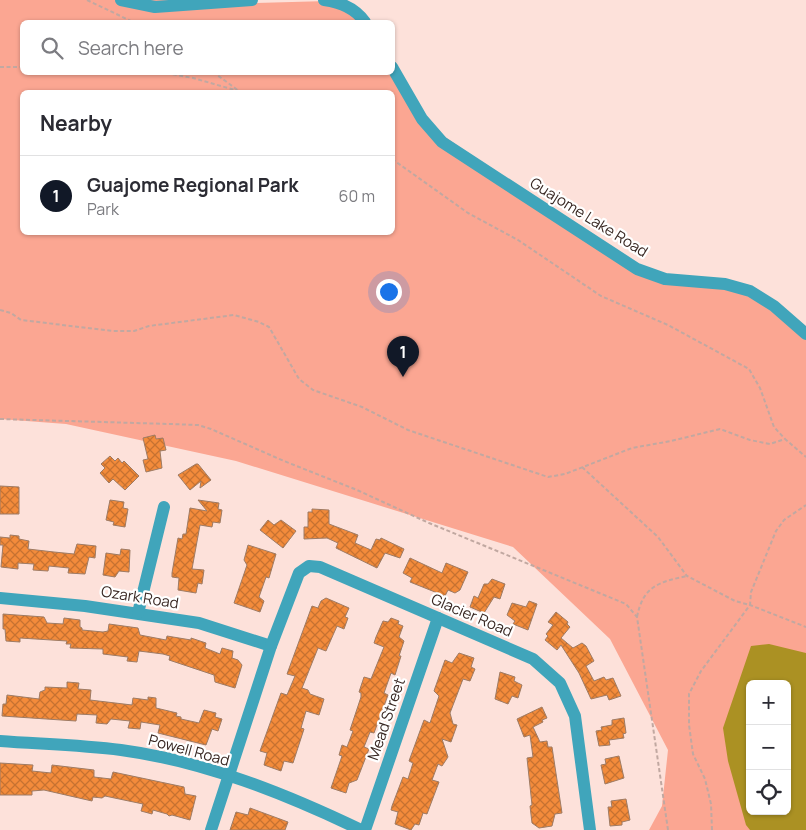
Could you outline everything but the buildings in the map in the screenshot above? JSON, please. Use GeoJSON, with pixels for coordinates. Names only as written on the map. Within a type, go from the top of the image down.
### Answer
{"type":"FeatureCollection","features":[{"type":"Feature","properties":{"kind":"street"},"geometry":{"type":"LineString","coordinates":[[121,0],[155,7],[229,0],[252,0]]}},
{"type":"Feature","properties":{"kind":"street"},"geometry":{"type":"LineString","coordinates":[[324,0],[341,2],[363,20]]}},
{"type":"Feature","properties":{"kind":"street","name":"Guajome Lake Road"},"geometry":{"type":"LineString","coordinates":[[395,72],[422,119],[442,142],[636,269],[665,279],[725,284],[750,291],[774,306],[806,334]]}},
{"type":"Feature","properties":{"kind":"street"},"geometry":{"type":"LineString","coordinates":[[138,613],[164,507]]}},
{"type":"Feature","properties":{"kind":"street","name":"Glacier Road"},"geometry":{"type":"LineString","coordinates":[[271,646],[299,573],[309,566],[320,567],[533,659],[560,683],[575,716],[590,830]]}},
{"type":"Feature","properties":{"kind":"street","name":"Ozark Road"},"geometry":{"type":"LineString","coordinates":[[0,598],[138,613],[199,623],[271,646]]}},
{"type":"Feature","properties":{"kind":"street","name":"Mead Street"},"geometry":{"type":"LineString","coordinates":[[365,830],[438,618]]}},
{"type":"Feature","properties":{"kind":"street"},"geometry":{"type":"LineString","coordinates":[[211,830],[227,776],[271,646]]}},
{"type":"Feature","properties":{"kind":"street","name":"Powell Road"},"geometry":{"type":"LineString","coordinates":[[0,741],[121,750],[176,761],[227,776],[301,802],[361,830]]}},
{"type":"Feature","properties":{"kind":"path"},"geometry":{"type":"LineString","coordinates":[[88,0],[129,20]]}},
{"type":"Feature","properties":{"kind":"path"},"geometry":{"type":"LineString","coordinates":[[0,67],[20,67]]}},
{"type":"Feature","properties":{"kind":"path"},"geometry":{"type":"LineString","coordinates":[[176,75],[234,90]]}},
{"type":"Feature","properties":{"kind":"path"},"geometry":{"type":"LineString","coordinates":[[218,75],[238,90]]}},
{"type":"Feature","properties":{"kind":"path"},"geometry":{"type":"LineString","coordinates":[[395,161],[468,213],[518,240],[601,296],[668,325],[749,369],[760,388],[774,427],[806,457]]}},
{"type":"Feature","properties":{"kind":"path"},"geometry":{"type":"LineString","coordinates":[[0,310],[11,313],[21,320],[114,331],[134,331],[149,326],[234,315],[269,327],[299,379],[313,390],[362,407],[408,430],[548,477],[582,467],[632,448],[720,429],[750,440],[770,444],[785,439]]}},
{"type":"Feature","properties":{"kind":"path"},"geometry":{"type":"LineString","coordinates":[[0,419],[198,425],[211,429],[357,490],[429,523],[608,595],[626,604],[636,617]]}},
{"type":"Feature","properties":{"kind":"path"},"geometry":{"type":"LineString","coordinates":[[582,467],[658,537],[687,576],[735,601],[750,604],[806,627]]}},
{"type":"Feature","properties":{"kind":"path"},"geometry":{"type":"LineString","coordinates":[[712,830],[711,804],[705,779],[693,754],[689,725],[689,694],[700,671],[750,604],[751,592],[776,532],[784,520],[806,505]]}},
{"type":"Feature","properties":{"kind":"path"},"geometry":{"type":"LineString","coordinates":[[668,830],[636,617],[640,600],[650,590],[664,581],[687,576]]}},
{"type":"Feature","properties":{"kind":"shaded area"},"geometry":{"type":"Polygon","coordinates":[[[0,0],[246,0],[256,3],[328,1],[362,20],[20,20],[20,75],[394,75],[425,123],[635,269],[741,288],[806,335],[806,830],[649,830],[662,806],[668,750],[610,639],[513,547],[236,461],[66,424],[0,419],[0,0]]]}},
{"type":"Feature","properties":{"kind":"shaded area"},"geometry":{"type":"Polygon","coordinates":[[[769,644],[806,653],[806,830],[750,830],[746,825],[728,761],[723,728],[751,646],[769,644]]]}},
{"type":"Feature","properties":{"kind":"place","name":"Guajome Regional Park"},"geometry":{"type":"Point","coordinates":[403,377]}}]}
